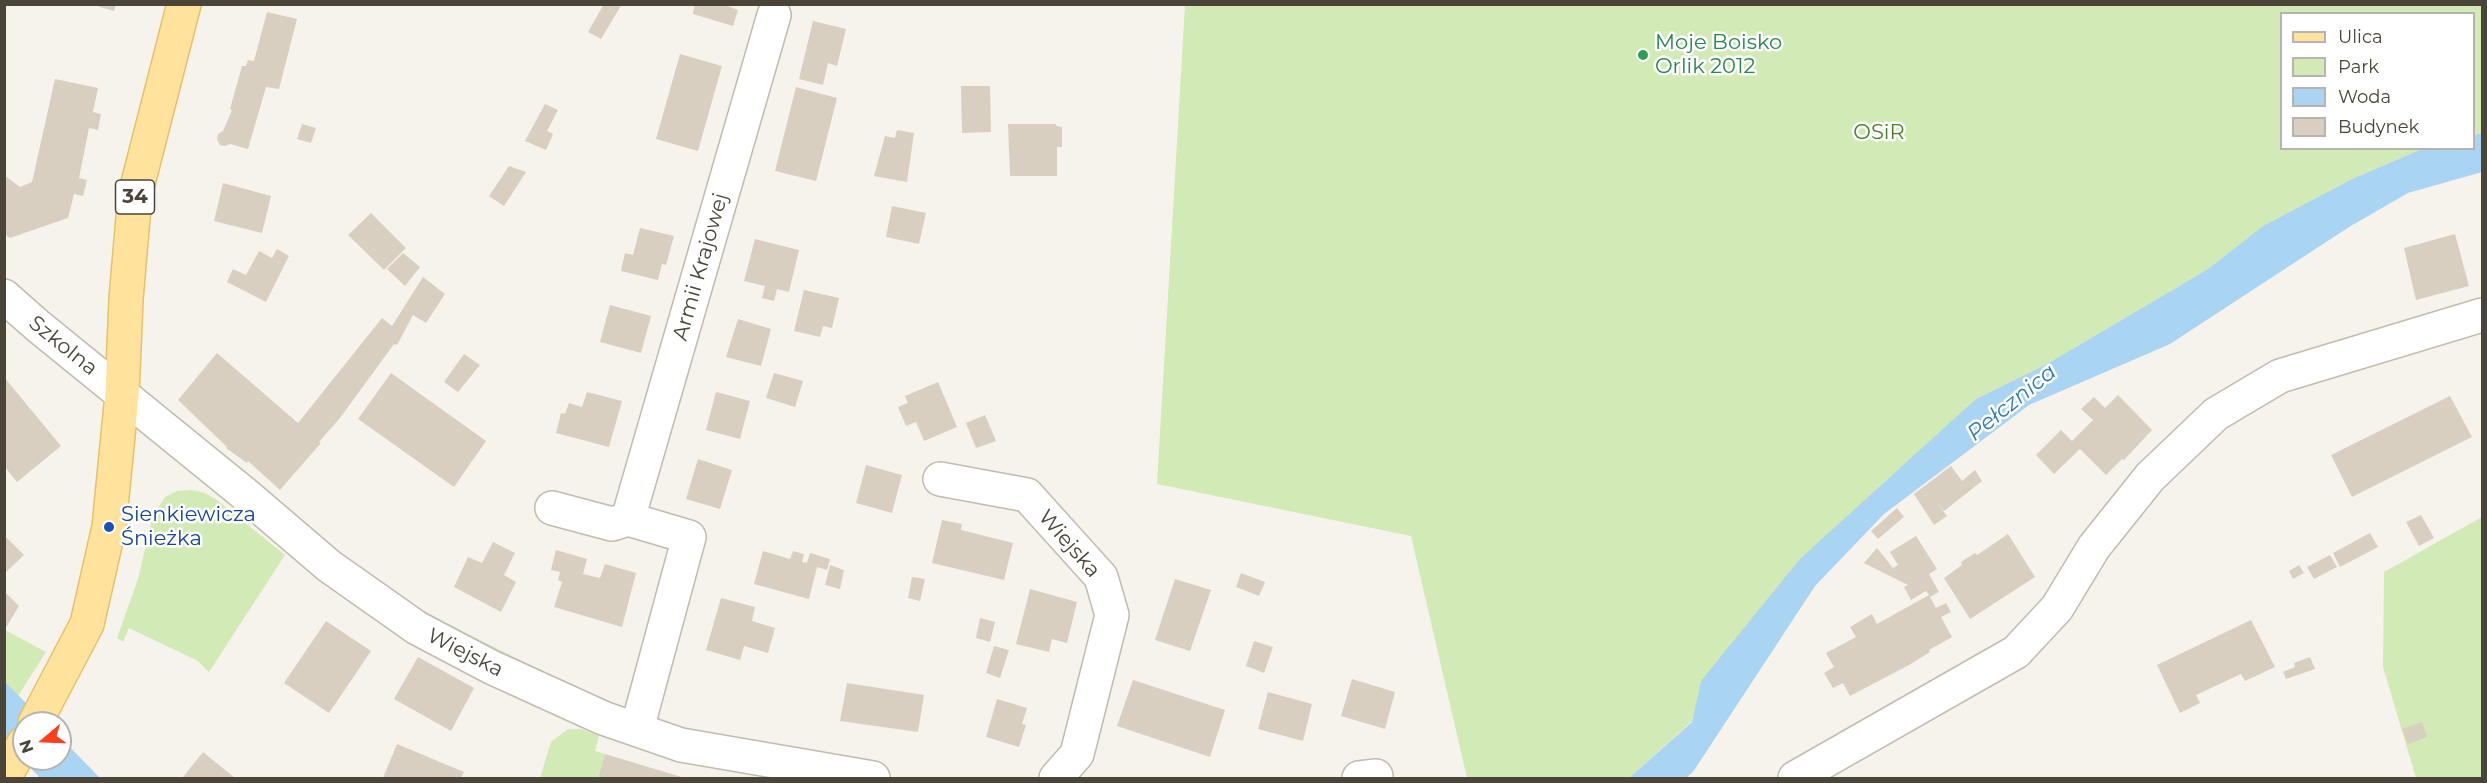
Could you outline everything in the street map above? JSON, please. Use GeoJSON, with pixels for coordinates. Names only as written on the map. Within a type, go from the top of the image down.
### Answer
{"type":"FeatureCollection","features":[{"type":"Feature","properties":{"kind":"main road","name":"34"},"geometry":{"type":"LineString","coordinates":[[42,711],[91,613],[109,528],[122,395],[126,299],[135,195],[184,4]]}},
{"type":"Feature","properties":{"kind":"street","name":"Armii Krajowej"},"geometry":{"type":"LineString","coordinates":[[628,519],[774,15]]}},
{"type":"Feature","properties":{"kind":"street","name":"Szkolna"},"geometry":{"type":"LineString","coordinates":[[4,296],[122,395]]}},
{"type":"Feature","properties":{"kind":"street"},"geometry":{"type":"LineString","coordinates":[[1795,778],[2016,652],[2057,608],[2094,547],[2150,477],[2216,414],[2280,376],[2482,315]]}},
{"type":"Feature","properties":{"kind":"street","name":"Wiejska"},"geometry":{"type":"LineString","coordinates":[[122,395],[329,566],[417,628],[491,667],[603,717],[681,745],[873,778]]}},
{"type":"Feature","properties":{"kind":"street","name":"Wiejska"},"geometry":{"type":"LineString","coordinates":[[940,479],[1027,495],[1101,577],[1112,615],[1077,754],[1056,778]]}},
{"type":"Feature","properties":{"kind":"street"},"geometry":{"type":"LineString","coordinates":[[552,508],[612,524],[628,519],[688,537],[637,729]]}},
{"type":"Feature","properties":{"kind":"green space","name":"OSiR"},"geometry":{"type":"Polygon","coordinates":[[[1185,5],[2482,5],[2482,133],[2475,135],[2475,12],[2280,12],[2280,150],[2420,150],[2352,179],[2263,226],[2208,269],[2047,364],[1976,399],[1702,681],[1692,721],[1629,778],[1467,778],[1411,536],[1157,484],[1185,5]]]}},
{"type":"Feature","properties":{"kind":"green space"},"geometry":{"type":"Polygon","coordinates":[[[191,490],[205,493],[217,500],[285,555],[209,672],[198,661],[129,628],[123,642],[117,638],[138,579],[153,515],[165,497],[177,491],[191,490]]]}},
{"type":"Feature","properties":{"kind":"green space"},"geometry":{"type":"Polygon","coordinates":[[[2482,517],[2482,778],[2416,778],[2383,667],[2384,572],[2482,517]]]}},
{"type":"Feature","properties":{"kind":"green space"},"geometry":{"type":"Polygon","coordinates":[[[345,559],[394,594],[449,624],[618,705],[606,706],[478,651],[420,619],[341,563],[345,559]]]}},
{"type":"Feature","properties":{"kind":"green space"},"geometry":{"type":"Polygon","coordinates":[[[5,630],[46,652],[18,696],[5,682],[5,630]]]}},
{"type":"Feature","properties":{"kind":"green space"},"geometry":{"type":"Polygon","coordinates":[[[568,729],[581,729],[599,736],[595,751],[605,754],[598,778],[540,778],[551,742],[568,729]]]}},
{"type":"Feature","properties":{"kind":"water","name":"Pełcznica"},"geometry":{"type":"Polygon","coordinates":[[[2482,133],[2482,172],[2408,193],[2349,227],[2170,344],[2029,405],[1884,514],[1815,586],[1693,772],[1686,778],[1629,778],[1692,722],[1701,681],[1800,559],[1976,399],[2047,364],[2208,269],[2263,226],[2352,179],[2420,150],[2475,150],[2475,135],[2482,133]]]}},
{"type":"Feature","properties":{"kind":"water"},"geometry":{"type":"Polygon","coordinates":[[[5,682],[34,711],[12,711],[12,748],[5,741],[5,682]]]}},
{"type":"Feature","properties":{"kind":"water"},"geometry":{"type":"Polygon","coordinates":[[[72,749],[100,778],[40,778],[33,771],[72,771],[72,749]]]}},
{"type":"Feature","properties":{"kind":"building"},"geometry":{"type":"Polygon","coordinates":[[[90,4],[116,4],[114,11],[90,4]]]}},
{"type":"Feature","properties":{"kind":"building"},"geometry":{"type":"Polygon","coordinates":[[[604,4],[622,4],[601,39],[588,32],[604,4]]]}},
{"type":"Feature","properties":{"kind":"building"},"geometry":{"type":"Polygon","coordinates":[[[695,4],[722,4],[738,10],[733,26],[693,14],[695,4]]]}},
{"type":"Feature","properties":{"kind":"building"},"geometry":{"type":"Polygon","coordinates":[[[267,12],[297,19],[279,89],[266,87],[248,149],[230,144],[220,145],[217,140],[218,134],[223,131],[232,110],[230,109],[242,66],[246,66],[248,60],[254,61],[267,12]]]}},
{"type":"Feature","properties":{"kind":"building"},"geometry":{"type":"Polygon","coordinates":[[[813,21],[846,29],[837,66],[828,63],[823,85],[799,79],[813,21]]]}},
{"type":"Feature","properties":{"kind":"building"},"geometry":{"type":"Polygon","coordinates":[[[680,54],[722,66],[698,151],[656,139],[680,54]]]}},
{"type":"Feature","properties":{"kind":"building"},"geometry":{"type":"Polygon","coordinates":[[[55,79],[98,88],[93,112],[101,114],[98,130],[89,128],[79,178],[87,180],[83,196],[74,194],[68,218],[10,238],[4,234],[4,175],[20,187],[32,182],[55,79]]]}},
{"type":"Feature","properties":{"kind":"building"},"geometry":{"type":"Polygon","coordinates":[[[961,86],[990,86],[991,132],[962,133],[961,86]]]}},
{"type":"Feature","properties":{"kind":"building"},"geometry":{"type":"Polygon","coordinates":[[[796,87],[837,98],[816,181],[775,171],[796,87]]]}},
{"type":"Feature","properties":{"kind":"building"},"geometry":{"type":"Polygon","coordinates":[[[545,104],[558,110],[547,131],[553,134],[546,150],[525,141],[545,104]]]}},
{"type":"Feature","properties":{"kind":"building"},"geometry":{"type":"Polygon","coordinates":[[[302,124],[316,128],[311,143],[297,139],[302,124]]]}},
{"type":"Feature","properties":{"kind":"building"},"geometry":{"type":"Polygon","coordinates":[[[1008,124],[1056,124],[1062,127],[1062,147],[1057,147],[1057,176],[1010,176],[1008,124]]]}},
{"type":"Feature","properties":{"kind":"building"},"geometry":{"type":"Polygon","coordinates":[[[897,130],[914,133],[907,182],[874,176],[885,136],[895,138],[897,130]]]}},
{"type":"Feature","properties":{"kind":"building"},"geometry":{"type":"Polygon","coordinates":[[[509,166],[526,172],[504,206],[489,196],[509,166]]]}},
{"type":"Feature","properties":{"kind":"building"},"geometry":{"type":"Polygon","coordinates":[[[223,183],[271,196],[262,233],[214,221],[223,183]]]}},
{"type":"Feature","properties":{"kind":"building"},"geometry":{"type":"Polygon","coordinates":[[[892,206],[926,213],[919,244],[886,237],[892,206]]]}},
{"type":"Feature","properties":{"kind":"building"},"geometry":{"type":"Polygon","coordinates":[[[371,213],[406,248],[384,270],[348,235],[371,213]]]}},
{"type":"Feature","properties":{"kind":"building"},"geometry":{"type":"Polygon","coordinates":[[[640,228],[674,236],[666,265],[662,264],[658,280],[621,271],[625,253],[633,255],[640,228]]]}},
{"type":"Feature","properties":{"kind":"building"},"geometry":{"type":"Polygon","coordinates":[[[2455,234],[2469,286],[2416,300],[2404,248],[2455,234]]]}},
{"type":"Feature","properties":{"kind":"building"},"geometry":{"type":"Polygon","coordinates":[[[755,239],[799,250],[789,292],[777,289],[774,301],[762,298],[765,286],[744,281],[755,239]]]}},
{"type":"Feature","properties":{"kind":"building"},"geometry":{"type":"Polygon","coordinates":[[[277,249],[289,256],[266,302],[227,282],[233,269],[246,275],[259,251],[272,258],[277,249]]]}},
{"type":"Feature","properties":{"kind":"building"},"geometry":{"type":"Polygon","coordinates":[[[403,253],[420,267],[405,286],[387,269],[403,253]]]}},
{"type":"Feature","properties":{"kind":"building"},"geometry":{"type":"Polygon","coordinates":[[[423,277],[445,294],[426,323],[413,315],[397,345],[394,344],[340,418],[319,442],[321,443],[280,490],[248,461],[247,463],[226,448],[178,400],[217,353],[298,423],[382,318],[392,326],[423,277]]]}},
{"type":"Feature","properties":{"kind":"building"},"geometry":{"type":"Polygon","coordinates":[[[804,290],[839,298],[832,328],[823,326],[820,337],[794,331],[804,290]]]}},
{"type":"Feature","properties":{"kind":"building"},"geometry":{"type":"Polygon","coordinates":[[[610,305],[651,316],[641,353],[600,342],[610,305]]]}},
{"type":"Feature","properties":{"kind":"building"},"geometry":{"type":"Polygon","coordinates":[[[738,319],[771,329],[761,366],[726,357],[738,319]]]}},
{"type":"Feature","properties":{"kind":"building"},"geometry":{"type":"Polygon","coordinates":[[[464,354],[480,365],[458,392],[444,382],[464,354]]]}},
{"type":"Feature","properties":{"kind":"building"},"geometry":{"type":"Polygon","coordinates":[[[391,373],[486,441],[454,487],[358,419],[391,373]]]}},
{"type":"Feature","properties":{"kind":"building"},"geometry":{"type":"Polygon","coordinates":[[[774,373],[803,381],[795,407],[766,398],[774,373]]]}},
{"type":"Feature","properties":{"kind":"building"},"geometry":{"type":"Polygon","coordinates":[[[4,377],[61,446],[17,482],[4,466],[4,377]]]}},
{"type":"Feature","properties":{"kind":"building"},"geometry":{"type":"Polygon","coordinates":[[[938,382],[957,427],[924,441],[916,422],[906,426],[898,407],[908,403],[905,396],[938,382]]]}},
{"type":"Feature","properties":{"kind":"building"},"geometry":{"type":"Polygon","coordinates":[[[587,392],[622,401],[609,447],[556,433],[561,413],[565,414],[569,403],[582,407],[587,392]]]}},
{"type":"Feature","properties":{"kind":"building"},"geometry":{"type":"Polygon","coordinates":[[[716,392],[750,401],[740,439],[706,430],[716,392]]]}},
{"type":"Feature","properties":{"kind":"building"},"geometry":{"type":"Polygon","coordinates":[[[2118,395],[2152,430],[2124,460],[2122,459],[2106,475],[2080,449],[2054,474],[2036,455],[2061,430],[2072,441],[2093,420],[2081,409],[2094,397],[2105,408],[2118,395]]]}},
{"type":"Feature","properties":{"kind":"building"},"geometry":{"type":"Polygon","coordinates":[[[2450,396],[2472,437],[2352,497],[2331,455],[2450,396]]]}},
{"type":"Feature","properties":{"kind":"building"},"geometry":{"type":"Polygon","coordinates":[[[985,415],[996,441],[976,448],[966,423],[985,415]]]}},
{"type":"Feature","properties":{"kind":"building"},"geometry":{"type":"Polygon","coordinates":[[[698,459],[732,470],[720,509],[686,499],[698,459]]]}},
{"type":"Feature","properties":{"kind":"building"},"geometry":{"type":"Polygon","coordinates":[[[866,465],[902,475],[892,513],[856,503],[866,465]]]}},
{"type":"Feature","properties":{"kind":"building"},"geometry":{"type":"Polygon","coordinates":[[[1951,466],[1962,481],[1975,470],[1982,481],[1944,511],[1937,503],[1947,516],[1934,525],[1914,494],[1951,466]]]}},
{"type":"Feature","properties":{"kind":"building"},"geometry":{"type":"Polygon","coordinates":[[[1897,508],[1904,517],[1878,539],[1871,531],[1897,508]]]}},
{"type":"Feature","properties":{"kind":"building"},"geometry":{"type":"Polygon","coordinates":[[[2421,515],[2434,538],[2419,546],[2406,522],[2421,515]]]}},
{"type":"Feature","properties":{"kind":"building"},"geometry":{"type":"Polygon","coordinates":[[[942,520],[962,524],[961,530],[1013,543],[1004,580],[932,563],[942,520]]]}},
{"type":"Feature","properties":{"kind":"building"},"geometry":{"type":"Polygon","coordinates":[[[2370,533],[2378,547],[2340,567],[2333,553],[2370,533]]]}},
{"type":"Feature","properties":{"kind":"building"},"geometry":{"type":"Polygon","coordinates":[[[2008,534],[2035,577],[1970,619],[1944,578],[1962,565],[1961,562],[1975,553],[1977,555],[2008,534]]]}},
{"type":"Feature","properties":{"kind":"building"},"geometry":{"type":"Polygon","coordinates":[[[4,535],[24,555],[4,574],[4,535]]]}},
{"type":"Feature","properties":{"kind":"building"},"geometry":{"type":"Polygon","coordinates":[[[1916,536],[1937,569],[1929,574],[1939,592],[1930,597],[1936,608],[1946,603],[1951,612],[1941,617],[1952,637],[1909,665],[1850,696],[1843,683],[1833,688],[1824,673],[1834,667],[1826,653],[1856,637],[1850,627],[1872,614],[1877,624],[1929,595],[1926,591],[1911,600],[1904,587],[1908,585],[1864,563],[1877,548],[1893,568],[1898,565],[1890,552],[1916,536]]]}},
{"type":"Feature","properties":{"kind":"building"},"geometry":{"type":"Polygon","coordinates":[[[493,542],[515,553],[504,575],[516,582],[501,612],[454,587],[468,557],[482,563],[493,542]]]}},
{"type":"Feature","properties":{"kind":"building"},"geometry":{"type":"Polygon","coordinates":[[[556,550],[587,559],[583,574],[600,578],[605,564],[636,573],[622,627],[554,607],[562,582],[558,580],[560,572],[551,570],[556,550]]]}},
{"type":"Feature","properties":{"kind":"building"},"geometry":{"type":"Polygon","coordinates":[[[763,551],[790,559],[793,551],[804,554],[802,562],[807,563],[810,553],[830,559],[827,570],[817,567],[809,599],[754,584],[763,551]]]}},
{"type":"Feature","properties":{"kind":"building"},"geometry":{"type":"Polygon","coordinates":[[[2330,555],[2337,567],[2314,579],[2307,567],[2330,555]]]}},
{"type":"Feature","properties":{"kind":"building"},"geometry":{"type":"Polygon","coordinates":[[[830,565],[844,570],[840,589],[825,585],[830,565]]]}},
{"type":"Feature","properties":{"kind":"building"},"geometry":{"type":"Polygon","coordinates":[[[2299,565],[2304,573],[2293,579],[2289,571],[2299,565]]]}},
{"type":"Feature","properties":{"kind":"building"},"geometry":{"type":"Polygon","coordinates":[[[1241,573],[1265,582],[1259,596],[1236,587],[1241,573]]]}},
{"type":"Feature","properties":{"kind":"building"},"geometry":{"type":"Polygon","coordinates":[[[912,577],[925,579],[920,601],[908,598],[912,577]]]}},
{"type":"Feature","properties":{"kind":"building"},"geometry":{"type":"Polygon","coordinates":[[[1175,579],[1211,590],[1190,651],[1155,640],[1175,579]]]}},
{"type":"Feature","properties":{"kind":"building"},"geometry":{"type":"Polygon","coordinates":[[[1030,589],[1077,602],[1067,643],[1052,639],[1049,652],[1016,644],[1030,589]]]}},
{"type":"Feature","properties":{"kind":"building"},"geometry":{"type":"Polygon","coordinates":[[[4,591],[19,606],[4,631],[4,591]]]}},
{"type":"Feature","properties":{"kind":"building"},"geometry":{"type":"Polygon","coordinates":[[[721,598],[755,607],[752,621],[775,628],[768,653],[744,646],[740,660],[706,650],[721,598]]]}},
{"type":"Feature","properties":{"kind":"building"},"geometry":{"type":"Polygon","coordinates":[[[980,618],[995,622],[990,642],[976,638],[980,618]]]}},
{"type":"Feature","properties":{"kind":"building"},"geometry":{"type":"Polygon","coordinates":[[[2251,620],[2275,667],[2245,681],[2241,674],[2196,695],[2200,703],[2180,713],[2157,665],[2251,620]]]}},
{"type":"Feature","properties":{"kind":"building"},"geometry":{"type":"Polygon","coordinates":[[[326,621],[371,651],[329,713],[284,683],[326,621]]]}},
{"type":"Feature","properties":{"kind":"building"},"geometry":{"type":"Polygon","coordinates":[[[1254,641],[1273,647],[1264,673],[1246,666],[1254,641]]]}},
{"type":"Feature","properties":{"kind":"building"},"geometry":{"type":"Polygon","coordinates":[[[994,646],[1009,650],[1000,678],[986,673],[994,646]]]}},
{"type":"Feature","properties":{"kind":"building"},"geometry":{"type":"Polygon","coordinates":[[[418,657],[474,688],[451,731],[394,699],[418,657]]]}},
{"type":"Feature","properties":{"kind":"building"},"geometry":{"type":"Polygon","coordinates":[[[2310,657],[2315,669],[2286,679],[2283,672],[2295,667],[2294,663],[2310,657]]]}},
{"type":"Feature","properties":{"kind":"building"},"geometry":{"type":"Polygon","coordinates":[[[1352,679],[1395,692],[1385,729],[1341,716],[1352,679]]]}},
{"type":"Feature","properties":{"kind":"building"},"geometry":{"type":"Polygon","coordinates":[[[1133,680],[1225,710],[1210,757],[1117,726],[1133,680]]]}},
{"type":"Feature","properties":{"kind":"building"},"geometry":{"type":"Polygon","coordinates":[[[847,683],[924,695],[918,732],[840,721],[847,683]]]}},
{"type":"Feature","properties":{"kind":"building"},"geometry":{"type":"Polygon","coordinates":[[[1268,692],[1312,704],[1303,741],[1258,729],[1268,692]]]}},
{"type":"Feature","properties":{"kind":"building"},"geometry":{"type":"Polygon","coordinates":[[[997,699],[1027,708],[1022,724],[1026,725],[1019,747],[986,737],[997,699]]]}},
{"type":"Feature","properties":{"kind":"building"},"geometry":{"type":"Polygon","coordinates":[[[2422,722],[2427,737],[2408,744],[2402,729],[2422,722]]]}},
{"type":"Feature","properties":{"kind":"building"},"geometry":{"type":"Polygon","coordinates":[[[397,744],[464,772],[461,778],[383,778],[397,744]]]}},
{"type":"Feature","properties":{"kind":"building"},"geometry":{"type":"Polygon","coordinates":[[[203,752],[235,778],[183,777],[203,752]]]}},
{"type":"Feature","properties":{"kind":"building"},"geometry":{"type":"Polygon","coordinates":[[[605,754],[685,778],[598,778],[605,754]]]}},
{"type":"Feature","properties":{"kind":"place","name":"Moje Boisko Orlik 2012"},"geometry":{"type":"Point","coordinates":[1643,55]}},
{"type":"Feature","properties":{"kind":"place","name":"Sienkiewicza Śnieżka"},"geometry":{"type":"Point","coordinates":[109,527]}}]}
